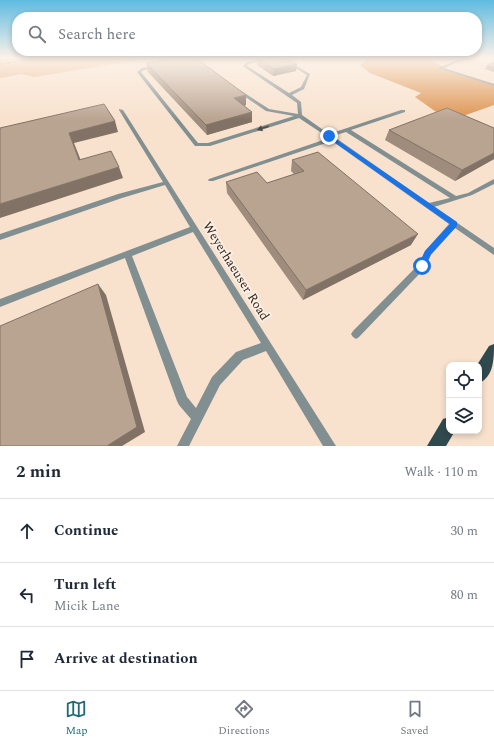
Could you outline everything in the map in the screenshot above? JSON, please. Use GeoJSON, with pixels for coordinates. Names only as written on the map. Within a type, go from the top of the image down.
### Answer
{"type":"FeatureCollection","features":[{"type":"Feature","properties":{"kind":"main road"},"geometry":{"type":"LineString","coordinates":[[482,371],[493,354]]}},
{"type":"Feature","properties":{"kind":"main road"},"geometry":{"type":"LineString","coordinates":[[436,446],[446,430]]}},
{"type":"Feature","properties":{"kind":"street"},"geometry":{"type":"LineString","coordinates":[[474,79],[494,85]]}},
{"type":"Feature","properties":{"kind":"lane"},"geometry":{"type":"LineString","coordinates":[[144,79],[197,145],[208,146],[300,116]]}},
{"type":"Feature","properties":{"kind":"lane"},"geometry":{"type":"LineString","coordinates":[[264,79],[299,102],[300,116]]}},
{"type":"Feature","properties":{"kind":"lane"},"geometry":{"type":"LineString","coordinates":[[289,95],[303,88],[307,79]]}},
{"type":"Feature","properties":{"kind":"lane"},"geometry":{"type":"LineString","coordinates":[[233,86],[268,110],[300,116],[494,252]]}},
{"type":"Feature","properties":{"kind":"lane","name":"Weyerhaeuser Road"},"geometry":{"type":"LineString","coordinates":[[121,110],[330,446]]}},
{"type":"Feature","properties":{"kind":"lane"},"geometry":{"type":"LineString","coordinates":[[210,180],[403,111]]}},
{"type":"Feature","properties":{"kind":"lane"},"geometry":{"type":"LineString","coordinates":[[347,130],[455,198]]}},
{"type":"Feature","properties":{"kind":"lane"},"geometry":{"type":"LineString","coordinates":[[428,206],[470,194],[494,181]]}},
{"type":"Feature","properties":{"kind":"lane"},"geometry":{"type":"LineString","coordinates":[[0,237],[120,196],[166,183]]}},
{"type":"Feature","properties":{"kind":"lane"},"geometry":{"type":"LineString","coordinates":[[356,334],[422,266],[428,253],[454,224]]}},
{"type":"Feature","properties":{"kind":"lane"},"geometry":{"type":"LineString","coordinates":[[0,303],[194,228]]}},
{"type":"Feature","properties":{"kind":"lane"},"geometry":{"type":"LineString","coordinates":[[127,254],[183,401],[196,417]]}},
{"type":"Feature","properties":{"kind":"lane"},"geometry":{"type":"LineString","coordinates":[[183,446],[196,417],[216,381],[240,356],[268,346]]}},
{"type":"Feature","properties":{"kind":"shaded area"},"geometry":{"type":"Polygon","coordinates":[[[385,79],[477,79],[494,84],[494,105],[449,121],[415,97],[421,93],[385,79]]]}},
{"type":"Feature","properties":{"kind":"building"},"geometry":{"type":"Polygon","coordinates":[[[161,79],[224,79],[246,95],[234,98],[252,112],[206,125],[161,79]]]}},
{"type":"Feature","properties":{"kind":"building"},"geometry":{"type":"Polygon","coordinates":[[[104,104],[115,121],[69,133],[79,160],[111,151],[119,167],[0,204],[0,128],[104,104]]]}},
{"type":"Feature","properties":{"kind":"building"},"geometry":{"type":"Polygon","coordinates":[[[447,108],[494,128],[494,153],[462,170],[389,130],[447,108]]]}},
{"type":"Feature","properties":{"kind":"building"},"geometry":{"type":"Polygon","coordinates":[[[318,152],[418,234],[306,290],[226,182],[257,172],[267,183],[304,171],[292,160],[318,152]]]}},
{"type":"Feature","properties":{"kind":"building"},"geometry":{"type":"Polygon","coordinates":[[[98,284],[137,427],[107,446],[0,446],[0,326],[98,284]]]}},
{"type":"Feature","properties":{"kind":"route"},"geometry":{"type":"LineString","coordinates":[[329,136],[454,224],[428,253],[422,266]]}}]}
